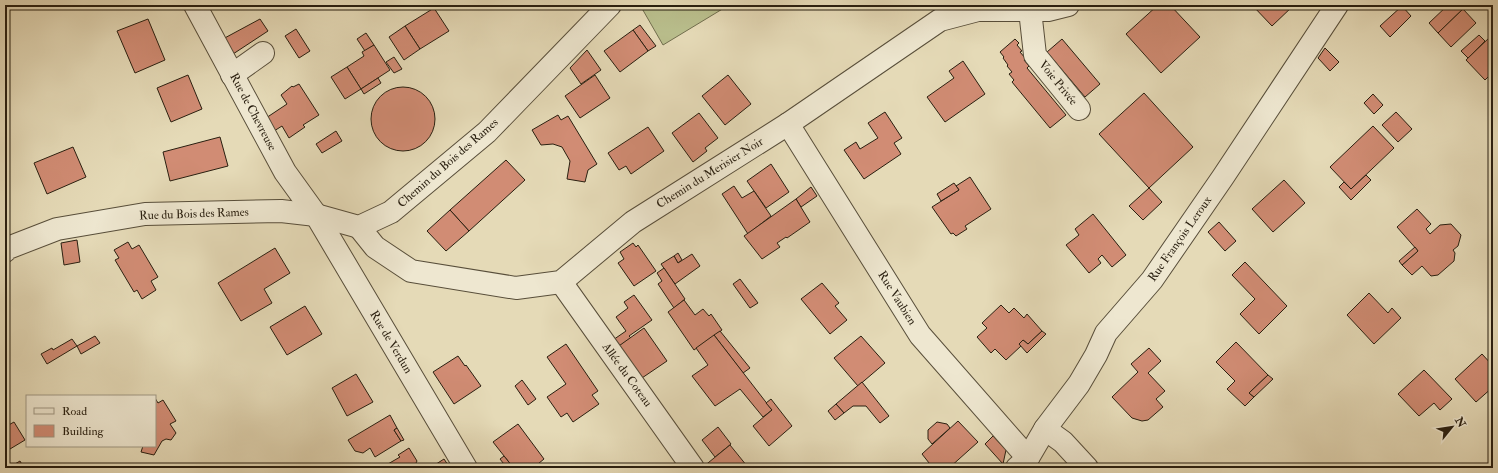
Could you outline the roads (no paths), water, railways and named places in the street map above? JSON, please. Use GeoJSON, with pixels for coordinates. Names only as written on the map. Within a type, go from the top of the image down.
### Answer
{"type":"FeatureCollection","features":[{"type":"Feature","properties":{"kind":"street","name":"Rue de Chevreuse"},"geometry":{"type":"LineString","coordinates":[[195,5],[285,172],[316,215]]}},
{"type":"Feature","properties":{"kind":"street","name":"Chemin du Bois des Rames"},"geometry":{"type":"LineString","coordinates":[[359,227],[391,212],[487,132],[610,5]]}},
{"type":"Feature","properties":{"kind":"street","name":"Chemin du Merisier Noir"},"geometry":{"type":"LineString","coordinates":[[561,282],[633,222],[788,124],[940,20],[978,10],[1048,10],[1068,5]]}},
{"type":"Feature","properties":{"kind":"street","name":"Rue François Leroux"},"geometry":{"type":"LineString","coordinates":[[1022,463],[1045,429],[1079,384],[1096,355],[1106,333],[1152,280],[1223,177],[1337,5]]}},
{"type":"Feature","properties":{"kind":"street","name":"Voie Privée"},"geometry":{"type":"LineString","coordinates":[[1030,10],[1035,55],[1079,109]]}},
{"type":"Feature","properties":{"kind":"street"},"geometry":{"type":"LineString","coordinates":[[232,75],[263,53]]}},
{"type":"Feature","properties":{"kind":"street","name":"Rue Vaubien"},"geometry":{"type":"LineString","coordinates":[[788,124],[920,335],[1022,463]]}},
{"type":"Feature","properties":{"kind":"street","name":"Rue du Bois des Rames"},"geometry":{"type":"LineString","coordinates":[[5,251],[8,248],[57,229],[145,214],[281,211],[316,215]]}},
{"type":"Feature","properties":{"kind":"street"},"geometry":{"type":"LineString","coordinates":[[316,215],[359,227],[375,248],[411,271],[516,288],[561,282]]}},
{"type":"Feature","properties":{"kind":"street","name":"Rue de Verdun"},"geometry":{"type":"LineString","coordinates":[[316,215],[466,468]]}},
{"type":"Feature","properties":{"kind":"street","name":"Allée du Coteau"},"geometry":{"type":"LineString","coordinates":[[561,282],[693,468]]}},
{"type":"Feature","properties":{"kind":"street"},"geometry":{"type":"LineString","coordinates":[[1045,429],[1063,442],[1087,468]]}}]}
